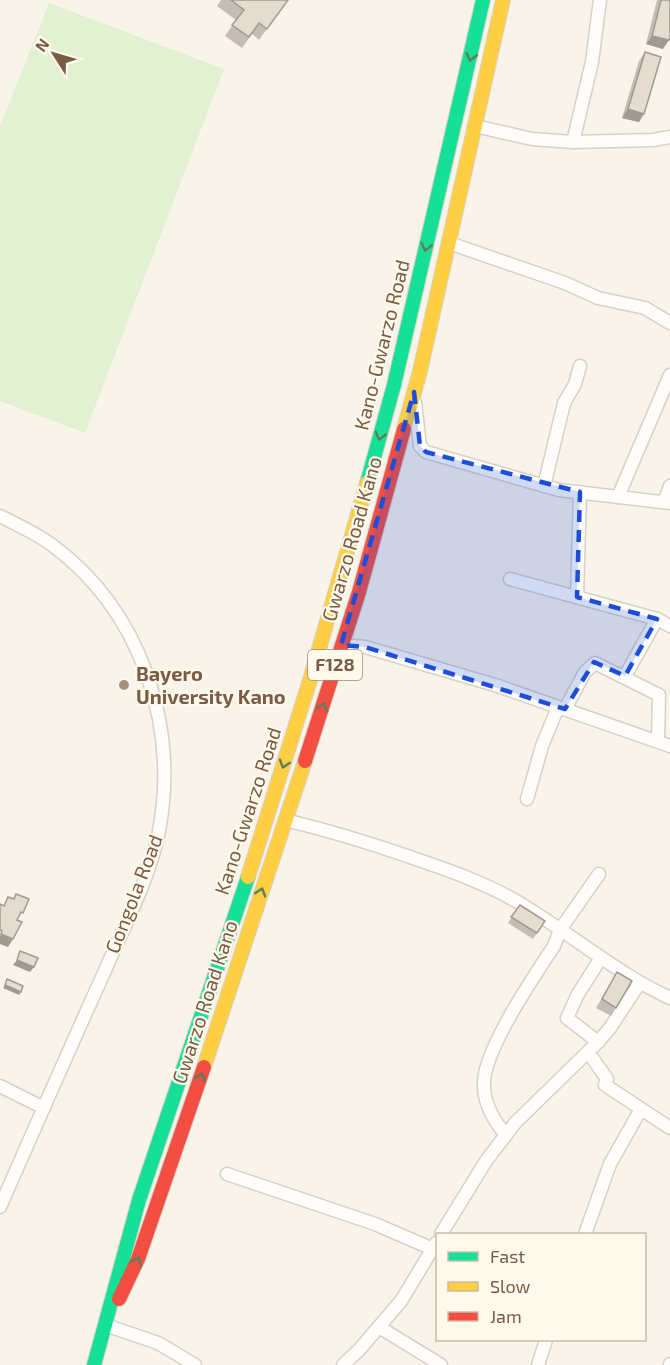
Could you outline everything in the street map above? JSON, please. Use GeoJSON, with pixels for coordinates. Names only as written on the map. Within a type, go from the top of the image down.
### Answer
{"type":"FeatureCollection","features":[{"type":"Feature","properties":{"kind":"main road","name":"Kano-Gwarzo Road"},"geometry":{"type":"LineString","coordinates":[[107,1319],[139,1200],[235,919],[353,536],[394,385],[483,0]]}},
{"type":"Feature","properties":{"kind":"main road","name":"Gwarzo Road Kano"},"geometry":{"type":"LineString","coordinates":[[107,1319],[123,1292],[138,1259],[194,1100],[358,592],[414,392],[503,0]]}},
{"type":"Feature","properties":{"kind":"main road","name":"F128"},"geometry":{"type":"LineString","coordinates":[[94,1365],[107,1319]]}},
{"type":"Feature","properties":{"kind":"street"},"geometry":{"type":"LineString","coordinates":[[573,142],[592,62],[600,0]]}},
{"type":"Feature","properties":{"kind":"street"},"geometry":{"type":"LineString","coordinates":[[475,126],[532,139],[573,142],[653,140],[670,137]]}},
{"type":"Feature","properties":{"kind":"street"},"geometry":{"type":"LineString","coordinates":[[448,243],[565,283],[598,298],[645,308],[669,318]]}},
{"type":"Feature","properties":{"kind":"street"},"geometry":{"type":"LineString","coordinates":[[544,486],[564,403],[575,384],[580,366]]}},
{"type":"Feature","properties":{"kind":"street"},"geometry":{"type":"LineString","coordinates":[[618,497],[670,375]]}},
{"type":"Feature","properties":{"kind":"street"},"geometry":{"type":"LineString","coordinates":[[414,392],[420,446],[426,452],[559,490],[667,503],[670,486]]}},
{"type":"Feature","properties":{"kind":"street"},"geometry":{"type":"LineString","coordinates":[[576,597],[580,492]]}},
{"type":"Feature","properties":{"kind":"street","name":"Gongola Road"},"geometry":{"type":"LineString","coordinates":[[0,516],[51,544],[100,589],[118,614],[136,646],[159,715],[163,806],[151,860],[125,926],[0,1207]]}},
{"type":"Feature","properties":{"kind":"street"},"geometry":{"type":"LineString","coordinates":[[510,579],[657,619],[670,626]]}},
{"type":"Feature","properties":{"kind":"street"},"geometry":{"type":"LineString","coordinates":[[625,676],[657,619]]}},
{"type":"Feature","properties":{"kind":"street"},"geometry":{"type":"LineString","coordinates":[[340,645],[365,647],[495,685],[670,746]]}},
{"type":"Feature","properties":{"kind":"street"},"geometry":{"type":"LineString","coordinates":[[527,799],[542,746],[561,708],[585,672],[595,663],[659,695],[658,741]]}},
{"type":"Feature","properties":{"kind":"street"},"geometry":{"type":"LineString","coordinates":[[285,820],[348,836],[469,877],[518,902],[639,984],[670,998]]}},
{"type":"Feature","properties":{"kind":"street"},"geometry":{"type":"LineString","coordinates":[[506,1135],[497,1124],[485,1099],[484,1080],[488,1061],[496,1042],[554,946],[560,930],[599,874]]}},
{"type":"Feature","properties":{"kind":"street"},"geometry":{"type":"LineString","coordinates":[[598,1042],[567,1018],[578,994],[601,958]]}},
{"type":"Feature","properties":{"kind":"street"},"geometry":{"type":"LineString","coordinates":[[442,1233],[486,1161],[506,1135],[532,1105],[598,1042],[639,984]]}},
{"type":"Feature","properties":{"kind":"street"},"geometry":{"type":"LineString","coordinates":[[593,1059],[607,1079],[605,1085],[670,1128]]}},
{"type":"Feature","properties":{"kind":"street"},"geometry":{"type":"LineString","coordinates":[[0,1086],[44,1108]]}},
{"type":"Feature","properties":{"kind":"street"},"geometry":{"type":"LineString","coordinates":[[585,1233],[610,1164],[641,1109]]}},
{"type":"Feature","properties":{"kind":"street"},"geometry":{"type":"LineString","coordinates":[[227,1174],[435,1245],[401,1301],[343,1365]]}},
{"type":"Feature","properties":{"kind":"street"},"geometry":{"type":"LineString","coordinates":[[107,1319],[158,1343],[195,1365]]}},
{"type":"Feature","properties":{"kind":"street"},"geometry":{"type":"LineString","coordinates":[[379,1327],[441,1365]]}},
{"type":"Feature","properties":{"kind":"street"},"geometry":{"type":"LineString","coordinates":[[538,1365],[546,1341]]}},
{"type":"Feature","properties":{"kind":"highlighted area"},"geometry":{"type":"Polygon","coordinates":[[[414,392],[420,446],[426,452],[580,492],[577,597],[657,619],[625,676],[594,662],[565,709],[365,647],[341,645],[414,392]]]}},
{"type":"Feature","properties":{"kind":"green space"},"geometry":{"type":"Polygon","coordinates":[[[49,3],[224,69],[85,433],[0,401],[0,126],[49,3]]]}},
{"type":"Feature","properties":{"kind":"building"},"geometry":{"type":"Polygon","coordinates":[[[231,0],[288,0],[267,29],[259,23],[249,37],[232,25],[244,10],[231,0]]]}},
{"type":"Feature","properties":{"kind":"building"},"geometry":{"type":"Polygon","coordinates":[[[661,0],[670,0],[669,40],[652,36],[661,0]]]}},
{"type":"Feature","properties":{"kind":"building"},"geometry":{"type":"Polygon","coordinates":[[[645,52],[661,57],[644,114],[628,109],[645,52]]]}},
{"type":"Feature","properties":{"kind":"building"},"geometry":{"type":"Polygon","coordinates":[[[16,894],[29,899],[17,920],[22,922],[13,939],[1,934],[0,904],[4,906],[8,897],[14,899],[16,894]]]}},
{"type":"Feature","properties":{"kind":"building"},"geometry":{"type":"Polygon","coordinates":[[[520,905],[545,921],[537,933],[511,917],[520,905]]]}},
{"type":"Feature","properties":{"kind":"building"},"geometry":{"type":"Polygon","coordinates":[[[20,951],[38,958],[34,967],[17,960],[20,951]]]}},
{"type":"Feature","properties":{"kind":"building"},"geometry":{"type":"Polygon","coordinates":[[[617,972],[632,981],[616,1008],[602,999],[617,972]]]}},
{"type":"Feature","properties":{"kind":"building"},"geometry":{"type":"Polygon","coordinates":[[[7,979],[23,986],[21,992],[5,985],[7,979]]]}},
{"type":"Feature","properties":{"kind":"traffic: fast"},"geometry":{"type":"LineString","coordinates":[[367,483],[394,385],[483,0]]}},
{"type":"Feature","properties":{"kind":"traffic: fast"},"geometry":{"type":"LineString","coordinates":[[94,1365],[139,1200],[248,877]]}},
{"type":"Feature","properties":{"kind":"traffic: slow"},"geometry":{"type":"LineString","coordinates":[[404,429],[420,371],[503,0]]}},
{"type":"Feature","properties":{"kind":"traffic: slow"},"geometry":{"type":"LineString","coordinates":[[248,877],[310,680],[367,483]]}},
{"type":"Feature","properties":{"kind":"traffic: slow"},"geometry":{"type":"LineString","coordinates":[[204,1067],[305,761]]}},
{"type":"Feature","properties":{"kind":"traffic: jam"},"geometry":{"type":"LineString","coordinates":[[305,761],[359,592],[404,429]]}},
{"type":"Feature","properties":{"kind":"traffic: jam"},"geometry":{"type":"LineString","coordinates":[[119,1299],[138,1259],[204,1067]]}},
{"type":"Feature","properties":{"kind":"place","name":"Bayero University Kano"},"geometry":{"type":"Point","coordinates":[124,685]}}]}
